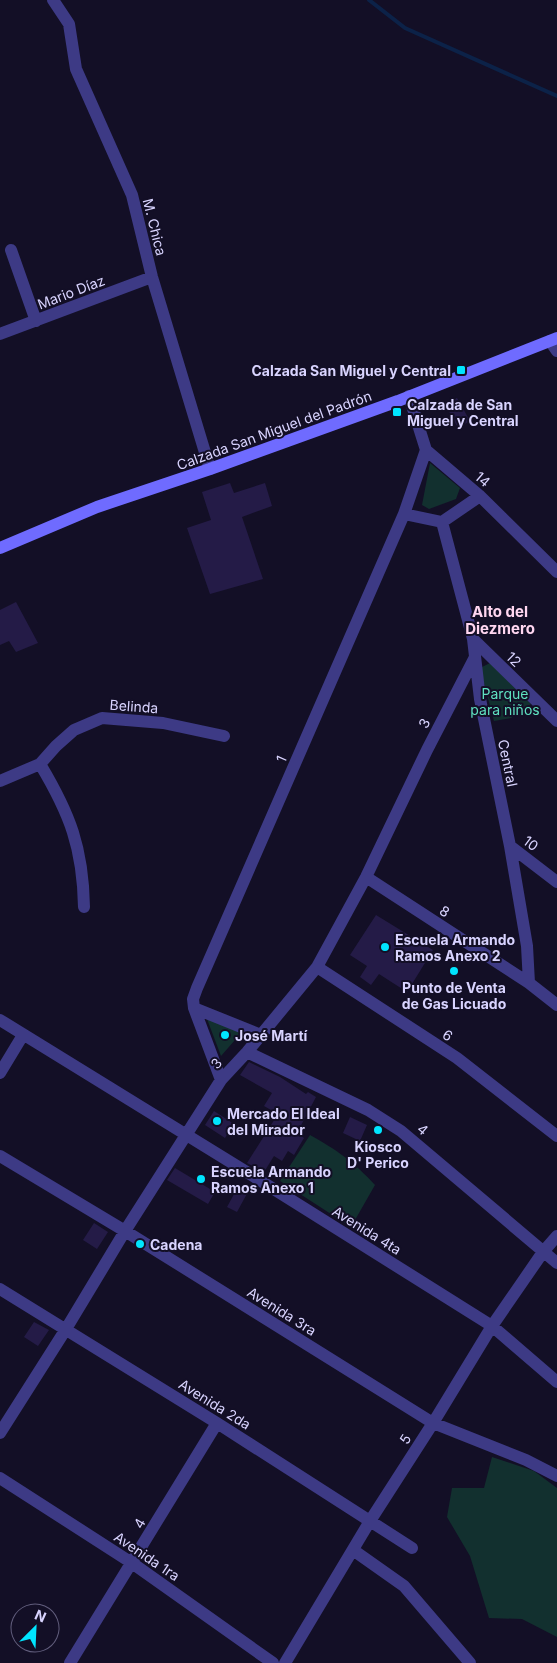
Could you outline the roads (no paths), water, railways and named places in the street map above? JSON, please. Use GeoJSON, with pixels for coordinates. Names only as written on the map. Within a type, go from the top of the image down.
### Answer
{"type":"FeatureCollection","features":[{"type":"Feature","properties":{"kind":"main road","name":"Calzada San Miguel del Padrón"},"geometry":{"type":"LineString","coordinates":[[0,548],[97,507],[210,469],[555,344]]}},
{"type":"Feature","properties":{"kind":"street","name":"M. Chica"},"geometry":{"type":"LineString","coordinates":[[52,0],[69,24],[76,70],[132,195],[152,277],[210,469]]}},
{"type":"Feature","properties":{"kind":"street"},"geometry":{"type":"LineString","coordinates":[[10,250],[36,322]]}},
{"type":"Feature","properties":{"kind":"street","name":"Mario Díaz"},"geometry":{"type":"LineString","coordinates":[[0,334],[152,277]]}},
{"type":"Feature","properties":{"kind":"street"},"geometry":{"type":"LineString","coordinates":[[409,396],[426,450]]}},
{"type":"Feature","properties":{"kind":"street","name":"14"},"geometry":{"type":"LineString","coordinates":[[426,450],[480,496],[557,572]]}},
{"type":"Feature","properties":{"kind":"street","name":"1"},"geometry":{"type":"LineString","coordinates":[[194,1008],[193,999],[201,978],[404,514],[426,450]]}},
{"type":"Feature","properties":{"kind":"street"},"geometry":{"type":"LineString","coordinates":[[404,514],[442,522],[480,496]]}},
{"type":"Feature","properties":{"kind":"street","name":"Central"},"geometry":{"type":"LineString","coordinates":[[442,522],[472,640],[480,699],[510,846],[527,946],[529,983]]}},
{"type":"Feature","properties":{"kind":"street","name":"12"},"geometry":{"type":"LineString","coordinates":[[472,640],[557,721]]}},
{"type":"Feature","properties":{"kind":"street","name":"3"},"geometry":{"type":"LineString","coordinates":[[0,1433],[220,1080],[247,1052],[317,967],[366,877],[427,750],[474,659]]}},
{"type":"Feature","properties":{"kind":"street","name":"Belinda"},"geometry":{"type":"LineString","coordinates":[[0,782],[40,764],[74,730],[102,718],[163,723],[224,736]]}},
{"type":"Feature","properties":{"kind":"street"},"geometry":{"type":"LineString","coordinates":[[40,764],[57,792],[67,814],[76,842],[84,880],[84,907]]}},
{"type":"Feature","properties":{"kind":"street","name":"10"},"geometry":{"type":"LineString","coordinates":[[510,846],[557,882]]}},
{"type":"Feature","properties":{"kind":"street","name":"8"},"geometry":{"type":"LineString","coordinates":[[366,877],[529,983],[557,1005]]}},
{"type":"Feature","properties":{"kind":"street","name":"6"},"geometry":{"type":"LineString","coordinates":[[317,967],[457,1058],[557,1136]]}},
{"type":"Feature","properties":{"kind":"street"},"geometry":{"type":"LineString","coordinates":[[194,1008],[261,1035]]}},
{"type":"Feature","properties":{"kind":"street"},"geometry":{"type":"LineString","coordinates":[[194,1008],[220,1080]]}},
{"type":"Feature","properties":{"kind":"street","name":"Avenida 4ta"},"geometry":{"type":"LineString","coordinates":[[0,1020],[492,1326],[557,1382]]}},
{"type":"Feature","properties":{"kind":"street"},"geometry":{"type":"LineString","coordinates":[[0,1073],[24,1035]]}},
{"type":"Feature","properties":{"kind":"street","name":"4"},"geometry":{"type":"LineString","coordinates":[[247,1052],[368,1110],[402,1131],[557,1263]]}},
{"type":"Feature","properties":{"kind":"street","name":"Avenida 3ra"},"geometry":{"type":"LineString","coordinates":[[0,1156],[125,1231],[433,1423],[526,1460],[557,1476]]}},
{"type":"Feature","properties":{"kind":"street","name":"5"},"geometry":{"type":"LineString","coordinates":[[285,1663],[352,1550],[492,1326],[543,1252],[557,1236]]}},
{"type":"Feature","properties":{"kind":"street","name":"Avenida 2da"},"geometry":{"type":"LineString","coordinates":[[0,1289],[217,1423],[412,1548]]}},
{"type":"Feature","properties":{"kind":"street","name":"4"},"geometry":{"type":"LineString","coordinates":[[70,1663],[217,1423]]}},
{"type":"Feature","properties":{"kind":"street","name":"Avenida 1ra"},"geometry":{"type":"LineString","coordinates":[[0,1478],[132,1563],[273,1663]]}},
{"type":"Feature","properties":{"kind":"street"},"geometry":{"type":"LineString","coordinates":[[352,1550],[404,1586],[470,1663]]}},
{"type":"Feature","properties":{"kind":"waterway"},"geometry":{"type":"LineString","coordinates":[[369,0],[405,28],[557,96]]}},
{"type":"Feature","properties":{"kind":"place","name":"Calzada San Miguel y Central"},"geometry":{"type":"Point","coordinates":[461,370]}},
{"type":"Feature","properties":{"kind":"place","name":"Calzada de San Miguel y Central"},"geometry":{"type":"Point","coordinates":[397,412]}},
{"type":"Feature","properties":{"kind":"place","name":"Escuela Armando Ramos Anexo 2"},"geometry":{"type":"Point","coordinates":[385,947]}},
{"type":"Feature","properties":{"kind":"place","name":"Punto de Venta de Gas Licuado"},"geometry":{"type":"Point","coordinates":[454,971]}},
{"type":"Feature","properties":{"kind":"place","name":"José Martí"},"geometry":{"type":"Point","coordinates":[225,1035]}},
{"type":"Feature","properties":{"kind":"place","name":"Mercado El Ideal del Mirador"},"geometry":{"type":"Point","coordinates":[217,1121]}},
{"type":"Feature","properties":{"kind":"place","name":"Kiosco D' Perico"},"geometry":{"type":"Point","coordinates":[378,1130]}},
{"type":"Feature","properties":{"kind":"place","name":"Escuela Armando Ramos Anexo 1"},"geometry":{"type":"Point","coordinates":[201,1179]}},
{"type":"Feature","properties":{"kind":"place","name":"Cadena"},"geometry":{"type":"Point","coordinates":[140,1244]}},
{"type":"Feature","properties":{"kind":"district","name":"Alto del Diezmero"},"geometry":{"type":"Point","coordinates":[500,620]}},
{"type":"Feature","properties":{"kind":"park label","name":"Parque para niños"},"geometry":{"type":"Point","coordinates":[505,702]}}]}
